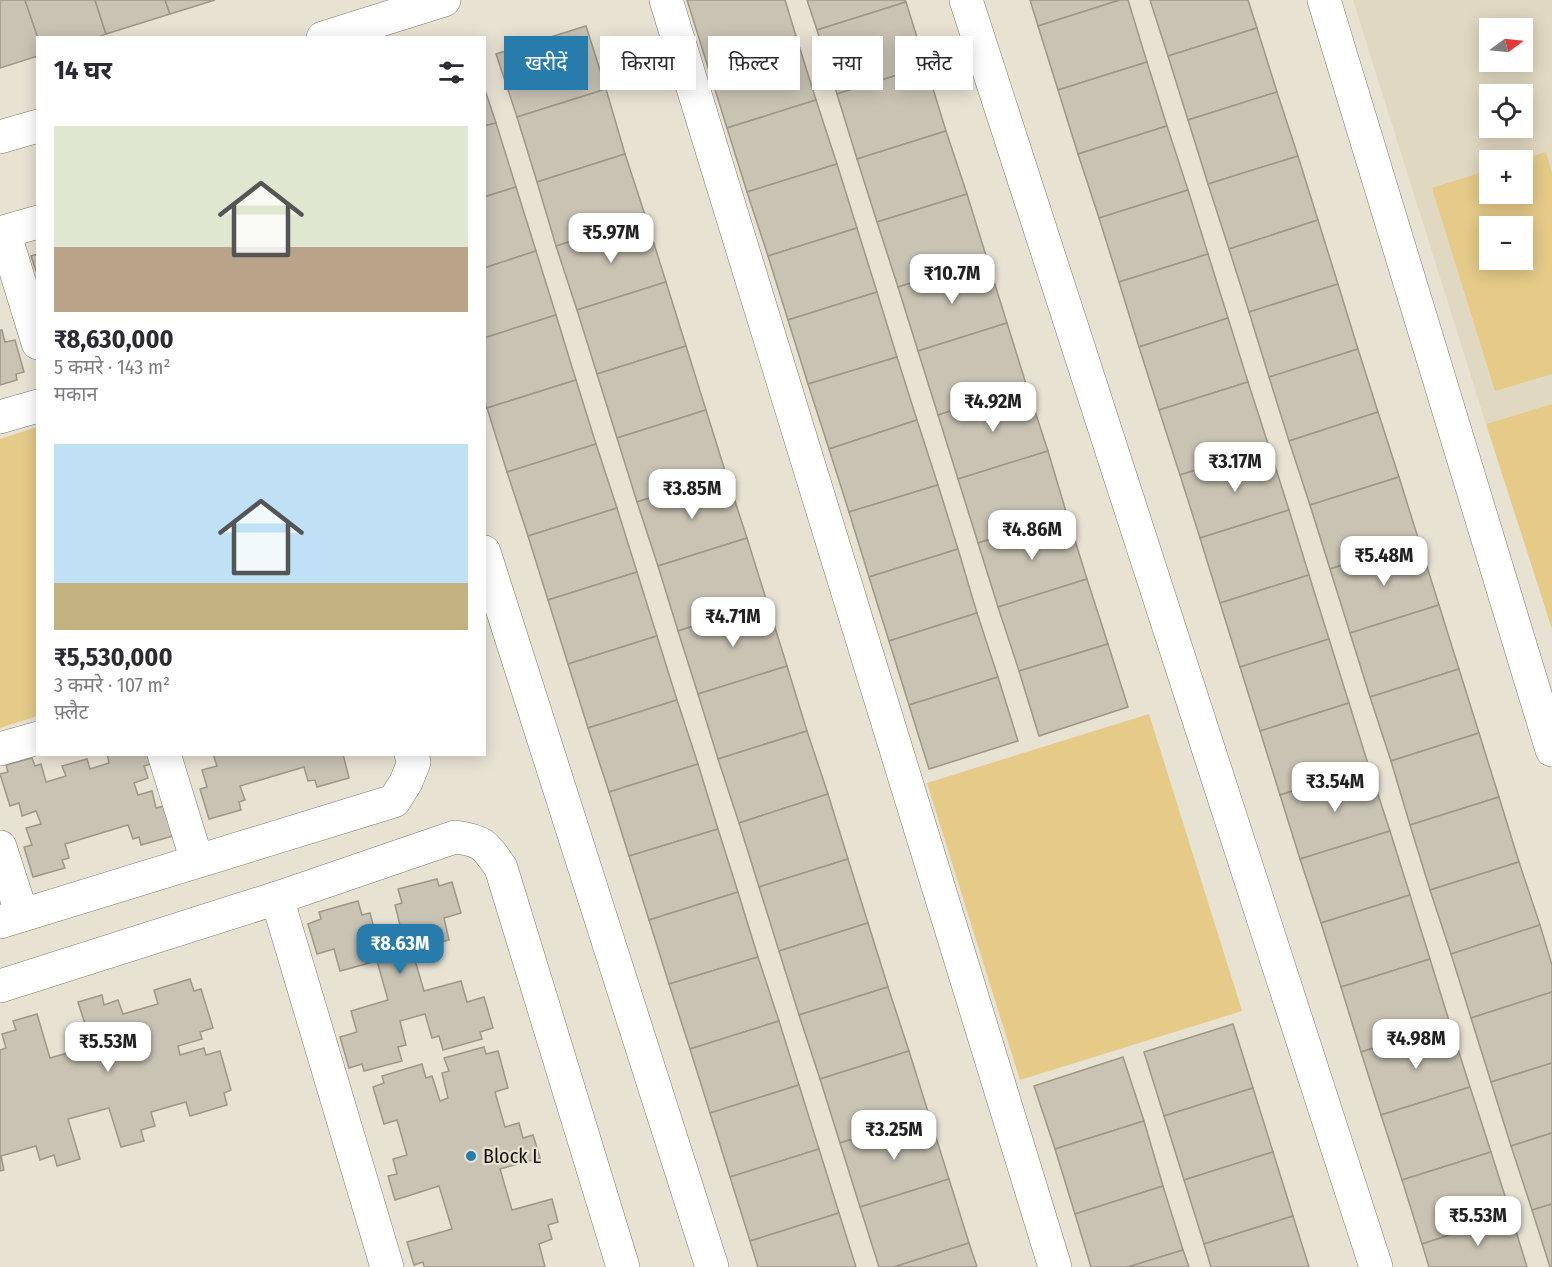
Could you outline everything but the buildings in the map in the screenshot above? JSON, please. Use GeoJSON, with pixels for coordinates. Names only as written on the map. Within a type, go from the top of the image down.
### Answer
{"type":"FeatureCollection","features":[{"type":"Feature","properties":{"kind":"street"},"geometry":{"type":"LineString","coordinates":[[329,36],[444,0]]}},
{"type":"Feature","properties":{"kind":"street"},"geometry":{"type":"LineString","coordinates":[[666,0],[1055,1267]]}},
{"type":"Feature","properties":{"kind":"street"},"geometry":{"type":"LineString","coordinates":[[966,0],[1376,1267]]}},
{"type":"Feature","properties":{"kind":"street"},"geometry":{"type":"LineString","coordinates":[[1324,0],[1552,750]]}},
{"type":"Feature","properties":{"kind":"street"},"geometry":{"type":"LineString","coordinates":[[0,137],[36,127]]}},
{"type":"Feature","properties":{"kind":"street"},"geometry":{"type":"LineString","coordinates":[[36,223],[2,232],[36,337]]}},
{"type":"Feature","properties":{"kind":"street"},"geometry":{"type":"LineString","coordinates":[[0,417],[36,407]]}},
{"type":"Feature","properties":{"kind":"street"},"geometry":{"type":"LineString","coordinates":[[486,558],[712,1267]]}},
{"type":"Feature","properties":{"kind":"street"},"geometry":{"type":"LineString","coordinates":[[0,750],[36,739]]}},
{"type":"Feature","properties":{"kind":"street"},"geometry":{"type":"LineString","coordinates":[[165,756],[197,861]]}},
{"type":"Feature","properties":{"kind":"street"},"geometry":{"type":"LineString","coordinates":[[0,847],[11,918],[394,801],[406,782],[414,762],[412,756]]}},
{"type":"Feature","properties":{"kind":"street"},"geometry":{"type":"LineString","coordinates":[[0,986],[277,898],[455,837],[476,840],[487,848],[501,868],[623,1267]]}},
{"type":"Feature","properties":{"kind":"street"},"geometry":{"type":"LineString","coordinates":[[277,898],[387,1267]]}},
{"type":"Feature","properties":{"kind":"shaded area"},"geometry":{"type":"Polygon","coordinates":[[[1353,0],[1552,0],[1552,404],[1486,424],[1353,0]]]}},
{"type":"Feature","properties":{"kind":"shaded area"},"geometry":{"type":"Polygon","coordinates":[[[1546,152],[1552,173],[1552,374],[1495,391],[1432,188],[1479,173],[1479,204],[1533,204],[1533,156],[1546,152]]]}},
{"type":"Feature","properties":{"kind":"shaded area"},"geometry":{"type":"Polygon","coordinates":[[[1552,404],[1552,629],[1486,424],[1552,404]]]}},
{"type":"Feature","properties":{"kind":"shaded area"},"geometry":{"type":"Polygon","coordinates":[[[36,427],[36,716],[0,728],[0,439],[36,427]]]}},
{"type":"Feature","properties":{"kind":"shaded area"},"geometry":{"type":"Polygon","coordinates":[[[1149,714],[1242,1011],[1020,1080],[927,783],[1149,714]]]}},
{"type":"Feature","properties":{"kind":"place","name":"Block L"},"geometry":{"type":"Point","coordinates":[471,1156]}}]}
